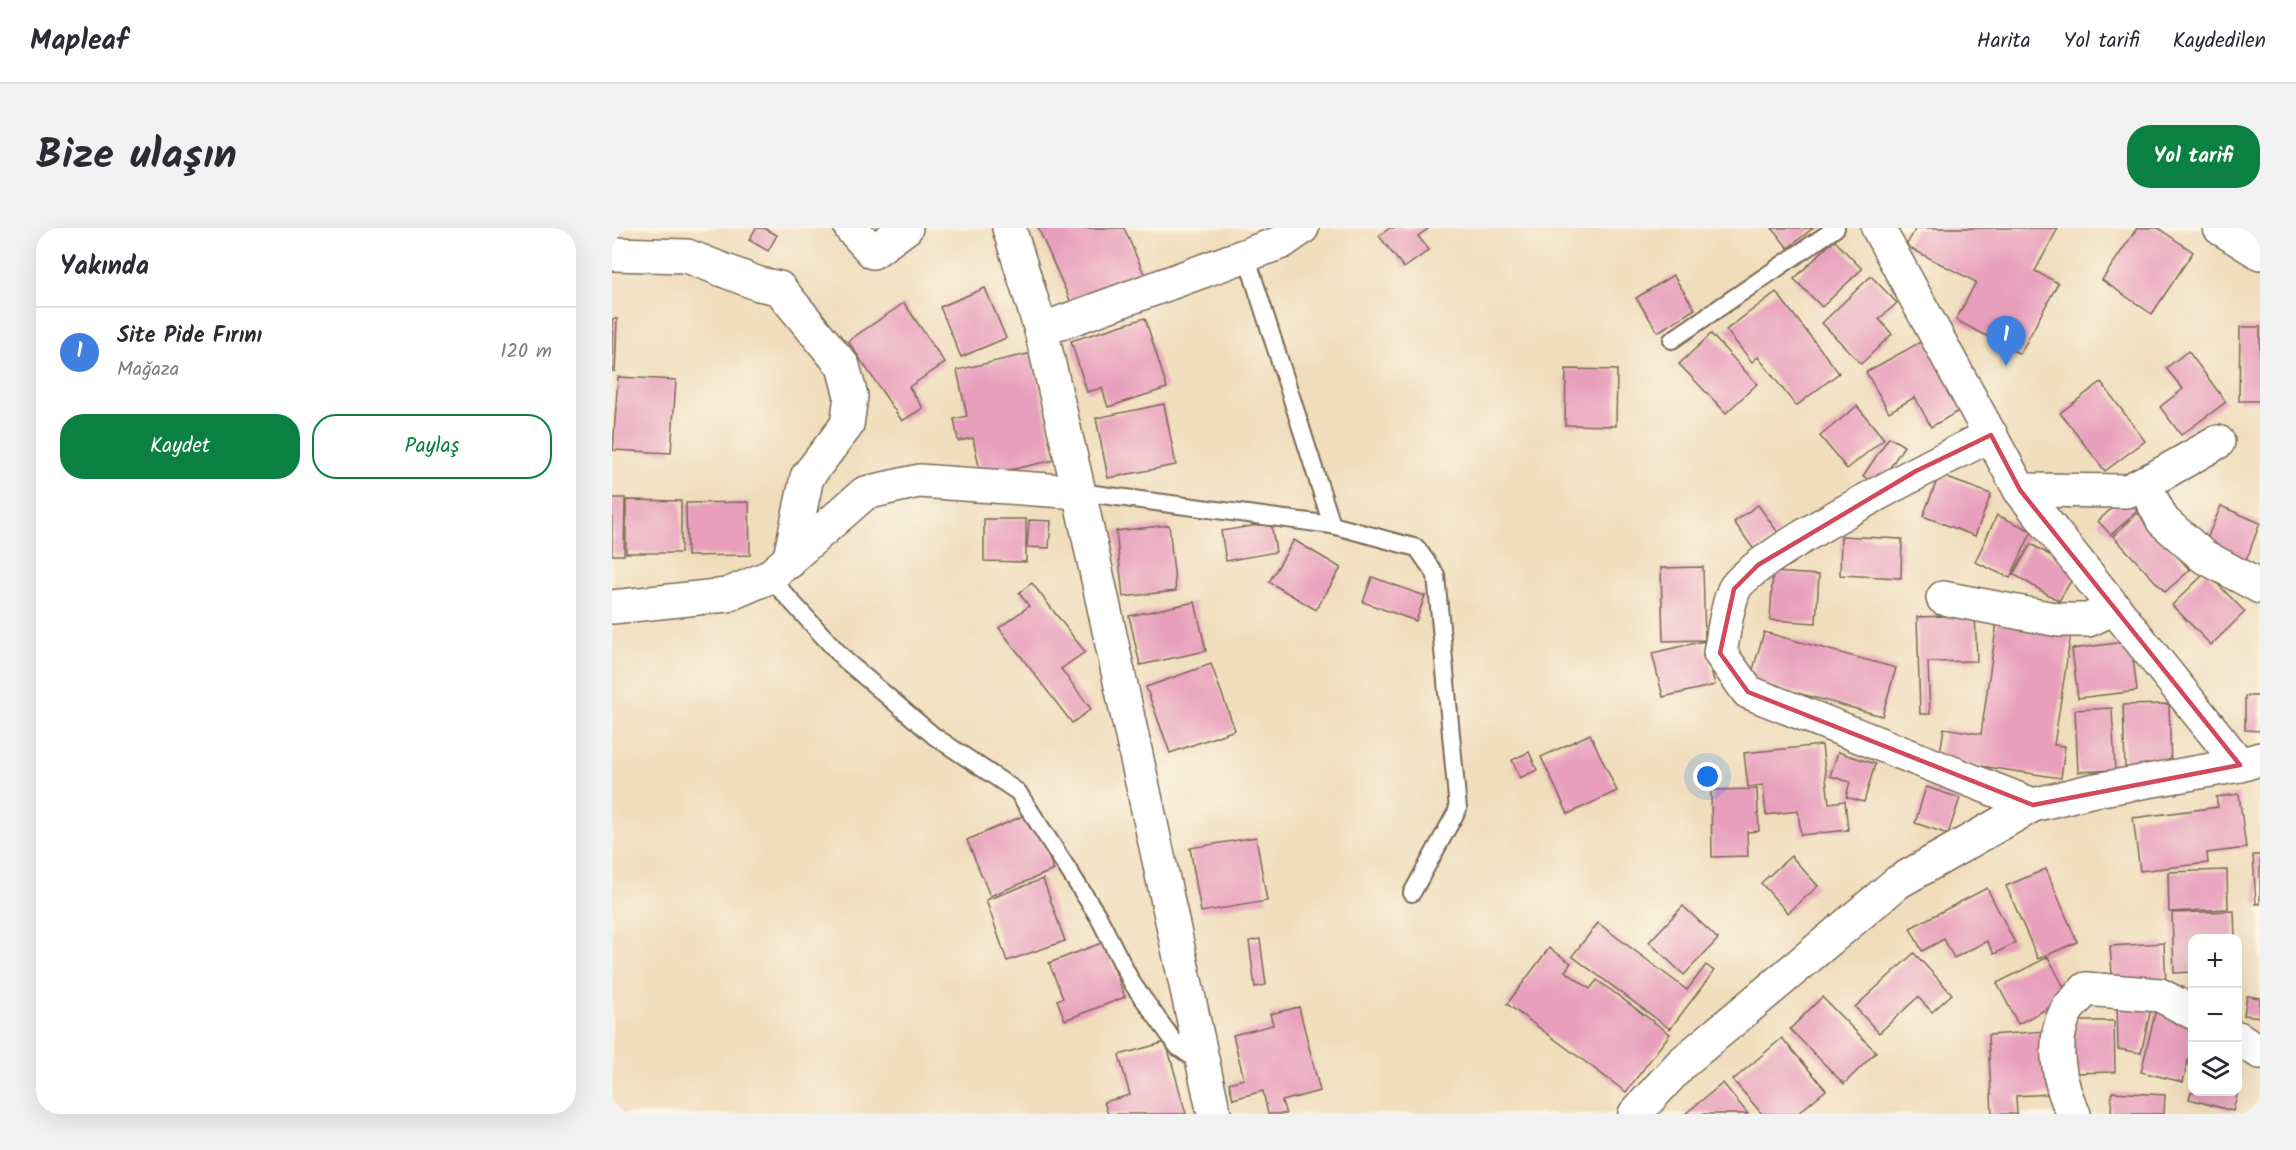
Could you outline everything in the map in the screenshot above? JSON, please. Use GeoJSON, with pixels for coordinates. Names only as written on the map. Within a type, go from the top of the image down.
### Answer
{"type":"FeatureCollection","features":[{"type":"Feature","properties":{"kind":"street"},"geometry":{"type":"LineString","coordinates":[[850,228],[873,252],[906,228]]}},
{"type":"Feature","properties":{"kind":"street"},"geometry":{"type":"LineString","coordinates":[[1009,228],[1041,330],[1079,492],[1214,1114]]}},
{"type":"Feature","properties":{"kind":"street"},"geometry":{"type":"LineString","coordinates":[[1878,228],[2020,490],[2115,608],[2250,762]]}},
{"type":"Feature","properties":{"kind":"street"},"geometry":{"type":"LineString","coordinates":[[2220,228],[2260,253]]}},
{"type":"Feature","properties":{"kind":"street"},"geometry":{"type":"LineString","coordinates":[[1041,330],[1246,255],[1286,233]]}},
{"type":"Feature","properties":{"kind":"street"},"geometry":{"type":"LineString","coordinates":[[612,254],[687,256],[759,284],[779,288],[843,366],[851,396],[847,425],[807,477],[779,569]]}},
{"type":"Feature","properties":{"kind":"street"},"geometry":{"type":"LineString","coordinates":[[1991,435],[1916,471],[1758,565],[1734,589],[1720,653],[1748,692],[2033,805]]}},
{"type":"Feature","properties":{"kind":"street"},"geometry":{"type":"LineString","coordinates":[[2020,490],[2127,490],[2218,442]]}},
{"type":"Feature","properties":{"kind":"street"},"geometry":{"type":"LineString","coordinates":[[612,607],[727,595],[779,569],[865,493],[919,481],[1079,492]]}},
{"type":"Feature","properties":{"kind":"street"},"geometry":{"type":"LineString","coordinates":[[2143,483],[2163,521],[2203,556],[2260,587]]}},
{"type":"Feature","properties":{"kind":"street"},"geometry":{"type":"LineString","coordinates":[[1943,598],[2059,620],[2088,620],[2115,608]]}},
{"type":"Feature","properties":{"kind":"street"},"geometry":{"type":"LineString","coordinates":[[1635,1114],[1682,1063],[1898,882],[2033,805],[2090,791],[2250,762]]}},
{"type":"Feature","properties":{"kind":"street"},"geometry":{"type":"LineString","coordinates":[[2074,1114],[2067,1100],[2059,1068],[2060,1036],[2067,1011],[2086,989],[2160,995],[2188,1009]]}},
{"type":"Feature","properties":{"kind":"street"},"geometry":{"type":"LineString","coordinates":[[2242,1041],[2260,1052]]}},
{"type":"Feature","properties":{"kind":"lane"},"geometry":{"type":"LineString","coordinates":[[1672,340],[1836,228]]}},
{"type":"Feature","properties":{"kind":"lane"},"geometry":{"type":"LineString","coordinates":[[1246,255],[1332,525]]}},
{"type":"Feature","properties":{"kind":"lane"},"geometry":{"type":"LineString","coordinates":[[1079,492],[1332,525],[1417,548],[1436,575],[1458,809],[1412,892]]}},
{"type":"Feature","properties":{"kind":"lane"},"geometry":{"type":"LineString","coordinates":[[779,569],[853,668],[934,736],[1018,792],[1098,916],[1132,983],[1178,1047],[1205,1066]]}},
{"type":"Feature","properties":{"kind":"highlighted area"},"geometry":{"type":"Polygon","coordinates":[[[1991,435],[2020,490],[2240,765],[2033,805],[1748,692],[1720,653],[1734,589],[1758,565],[1916,471],[1991,435]]]}},
{"type":"Feature","properties":{"kind":"building"},"geometry":{"type":"Polygon","coordinates":[[[756,228],[764,228],[777,235],[768,251],[749,240],[756,228]]]}},
{"type":"Feature","properties":{"kind":"building"},"geometry":{"type":"Polygon","coordinates":[[[1038,228],[1124,228],[1145,276],[1073,307],[1038,228]]]}},
{"type":"Feature","properties":{"kind":"building"},"geometry":{"type":"Polygon","coordinates":[[[1390,228],[1429,228],[1418,236],[1429,250],[1404,268],[1379,236],[1390,228]]]}},
{"type":"Feature","properties":{"kind":"building"},"geometry":{"type":"Polygon","coordinates":[[[1772,228],[1813,228],[1788,248],[1772,228]]]}},
{"type":"Feature","properties":{"kind":"building"},"geometry":{"type":"Polygon","coordinates":[[[1916,228],[2058,228],[2035,271],[2058,283],[2020,354],[1956,320],[1976,282],[1906,246],[1916,228]]]}},
{"type":"Feature","properties":{"kind":"building"},"geometry":{"type":"Polygon","coordinates":[[[2137,228],[2158,228],[2193,252],[2152,314],[2102,280],[2137,228]]]}},
{"type":"Feature","properties":{"kind":"building"},"geometry":{"type":"Polygon","coordinates":[[[1834,240],[1862,269],[1822,307],[1794,279],[1834,240]]]}},
{"type":"Feature","properties":{"kind":"building"},"geometry":{"type":"Polygon","coordinates":[[[1673,275],[1695,309],[1658,332],[1636,298],[1673,275]]]}},
{"type":"Feature","properties":{"kind":"building"},"geometry":{"type":"Polygon","coordinates":[[[1871,276],[1897,303],[1879,319],[1892,334],[1861,364],[1822,323],[1871,276]]]}},
{"type":"Feature","properties":{"kind":"building"},"geometry":{"type":"Polygon","coordinates":[[[985,288],[1006,338],[961,357],[940,307],[985,288]]]}},
{"type":"Feature","properties":{"kind":"building"},"geometry":{"type":"Polygon","coordinates":[[[1776,292],[1839,373],[1796,406],[1758,357],[1752,362],[1726,330],[1776,292]]]}},
{"type":"Feature","properties":{"kind":"building"},"geometry":{"type":"Polygon","coordinates":[[[904,303],[945,363],[909,387],[923,408],[902,421],[848,341],[904,303]]]}},
{"type":"Feature","properties":{"kind":"building"},"geometry":{"type":"Polygon","coordinates":[[[1145,318],[1167,388],[1108,407],[1102,388],[1087,392],[1071,341],[1145,318]]]}},
{"type":"Feature","properties":{"kind":"building"},"geometry":{"type":"Polygon","coordinates":[[[612,319],[617,319],[615,371],[612,371],[612,319]]]}},
{"type":"Feature","properties":{"kind":"building"},"geometry":{"type":"Polygon","coordinates":[[[2240,327],[2260,327],[2260,401],[2239,401],[2240,327]]]}},
{"type":"Feature","properties":{"kind":"building"},"geometry":{"type":"Polygon","coordinates":[[[1711,334],[1757,384],[1726,413],[1679,364],[1711,334]]]}},
{"type":"Feature","properties":{"kind":"building"},"geometry":{"type":"Polygon","coordinates":[[[1926,339],[1964,408],[1931,427],[1915,397],[1889,412],[1866,372],[1926,339]]]}},
{"type":"Feature","properties":{"kind":"building"},"geometry":{"type":"Polygon","coordinates":[[[2188,351],[2226,402],[2181,435],[2160,407],[2183,389],[2166,368],[2188,351]]]}},
{"type":"Feature","properties":{"kind":"building"},"geometry":{"type":"Polygon","coordinates":[[[1032,353],[1055,460],[981,476],[973,438],[958,441],[954,419],[967,416],[957,370],[1032,353]]]}},
{"type":"Feature","properties":{"kind":"building"},"geometry":{"type":"Polygon","coordinates":[[[1566,369],[1617,370],[1616,426],[1565,425],[1566,369]]]}},
{"type":"Feature","properties":{"kind":"building"},"geometry":{"type":"Polygon","coordinates":[[[618,377],[676,380],[671,453],[613,450],[618,377]]]}},
{"type":"Feature","properties":{"kind":"building"},"geometry":{"type":"Polygon","coordinates":[[[2101,382],[2145,441],[2105,471],[2060,413],[2101,382]]]}},
{"type":"Feature","properties":{"kind":"building"},"geometry":{"type":"Polygon","coordinates":[[[1164,404],[1176,465],[1108,478],[1096,418],[1164,404]]]}},
{"type":"Feature","properties":{"kind":"building"},"geometry":{"type":"Polygon","coordinates":[[[1857,406],[1884,439],[1847,469],[1820,436],[1857,406]]]}},
{"type":"Feature","properties":{"kind":"building"},"geometry":{"type":"Polygon","coordinates":[[[1889,437],[1904,446],[1878,486],[1863,476],[1889,437]]]}},
{"type":"Feature","properties":{"kind":"building"},"geometry":{"type":"Polygon","coordinates":[[[1939,475],[1991,494],[1975,536],[1923,516],[1939,475]]]}},
{"type":"Feature","properties":{"kind":"building"},"geometry":{"type":"Polygon","coordinates":[[[2124,497],[2137,511],[2111,535],[2098,521],[2124,497]]]}},
{"type":"Feature","properties":{"kind":"building"},"geometry":{"type":"Polygon","coordinates":[[[612,498],[625,498],[624,555],[612,555],[612,498]]]}},
{"type":"Feature","properties":{"kind":"building"},"geometry":{"type":"Polygon","coordinates":[[[626,500],[681,501],[681,553],[626,553],[626,500]]]}},
{"type":"Feature","properties":{"kind":"building"},"geometry":{"type":"Polygon","coordinates":[[[749,502],[750,555],[687,556],[686,503],[749,502]]]}},
{"type":"Feature","properties":{"kind":"building"},"geometry":{"type":"Polygon","coordinates":[[[1758,505],[1779,534],[1755,551],[1734,522],[1758,505]]]}},
{"type":"Feature","properties":{"kind":"building"},"geometry":{"type":"Polygon","coordinates":[[[2221,506],[2260,523],[2246,561],[2205,543],[2221,506]]]}},
{"type":"Feature","properties":{"kind":"building"},"geometry":{"type":"Polygon","coordinates":[[[2138,513],[2190,570],[2165,592],[2113,536],[2138,513]]]}},
{"type":"Feature","properties":{"kind":"building"},"geometry":{"type":"Polygon","coordinates":[[[1997,515],[2032,531],[2010,578],[1975,562],[1997,515]]]}},
{"type":"Feature","properties":{"kind":"building"},"geometry":{"type":"Polygon","coordinates":[[[984,519],[1026,519],[1026,562],[984,561],[984,519]]]}},
{"type":"Feature","properties":{"kind":"building"},"geometry":{"type":"Polygon","coordinates":[[[1029,520],[1051,521],[1049,548],[1027,547],[1029,520]]]}},
{"type":"Feature","properties":{"kind":"building"},"geometry":{"type":"Polygon","coordinates":[[[1271,523],[1276,552],[1226,561],[1221,531],[1271,523]]]}},
{"type":"Feature","properties":{"kind":"building"},"geometry":{"type":"Polygon","coordinates":[[[1169,525],[1176,591],[1123,597],[1116,531],[1169,525]]]}},
{"type":"Feature","properties":{"kind":"building"},"geometry":{"type":"Polygon","coordinates":[[[1841,536],[1902,539],[1901,578],[1840,575],[1841,536]]]}},
{"type":"Feature","properties":{"kind":"building"},"geometry":{"type":"Polygon","coordinates":[[[1294,540],[1341,568],[1316,610],[1269,582],[1294,540]]]}},
{"type":"Feature","properties":{"kind":"building"},"geometry":{"type":"Polygon","coordinates":[[[2031,544],[2077,571],[2059,601],[2013,574],[2031,544]]]}},
{"type":"Feature","properties":{"kind":"building"},"geometry":{"type":"Polygon","coordinates":[[[1703,567],[1705,640],[1663,641],[1661,568],[1703,567]]]}},
{"type":"Feature","properties":{"kind":"building"},"geometry":{"type":"Polygon","coordinates":[[[1773,572],[1819,575],[1816,623],[1770,620],[1773,572]]]}},
{"type":"Feature","properties":{"kind":"building"},"geometry":{"type":"Polygon","coordinates":[[[2206,572],[2245,612],[2211,645],[2172,605],[2206,572]]]}},
{"type":"Feature","properties":{"kind":"building"},"geometry":{"type":"Polygon","coordinates":[[[1372,577],[1425,596],[1416,621],[1363,602],[1372,577]]]}},
{"type":"Feature","properties":{"kind":"building"},"geometry":{"type":"Polygon","coordinates":[[[1032,583],[1085,652],[1061,669],[1091,709],[1072,723],[999,628],[1029,606],[1019,593],[1032,583]]]}},
{"type":"Feature","properties":{"kind":"building"},"geometry":{"type":"Polygon","coordinates":[[[1195,602],[1206,651],[1140,665],[1129,616],[1195,602]]]}},
{"type":"Feature","properties":{"kind":"building"},"geometry":{"type":"Polygon","coordinates":[[[1975,615],[1977,661],[1928,662],[1930,714],[1920,714],[1917,617],[1975,615]]]}},
{"type":"Feature","properties":{"kind":"building"},"geometry":{"type":"Polygon","coordinates":[[[1997,622],[2071,633],[2054,745],[2065,746],[2061,778],[1939,760],[1944,728],[1981,734],[1997,622]]]}},
{"type":"Feature","properties":{"kind":"building"},"geometry":{"type":"Polygon","coordinates":[[[1764,632],[1896,668],[1882,716],[1750,680],[1764,632]]]}},
{"type":"Feature","properties":{"kind":"building"},"geometry":{"type":"Polygon","coordinates":[[[1704,641],[1715,685],[1663,697],[1652,653],[1704,641]]]}},
{"type":"Feature","properties":{"kind":"building"},"geometry":{"type":"Polygon","coordinates":[[[2131,641],[2137,691],[2078,698],[2072,649],[2131,641]]]}},
{"type":"Feature","properties":{"kind":"building"},"geometry":{"type":"Polygon","coordinates":[[[1211,664],[1235,730],[1170,753],[1146,687],[1211,664]]]}},
{"type":"Feature","properties":{"kind":"building"},"geometry":{"type":"Polygon","coordinates":[[[2245,696],[2260,696],[2260,731],[2245,730],[2245,696]]]}},
{"type":"Feature","properties":{"kind":"building"},"geometry":{"type":"Polygon","coordinates":[[[2169,704],[2171,766],[2125,768],[2123,705],[2169,704]]]}},
{"type":"Feature","properties":{"kind":"building"},"geometry":{"type":"Polygon","coordinates":[[[2112,708],[2115,770],[2078,772],[2075,710],[2112,708]]]}},
{"type":"Feature","properties":{"kind":"building"},"geometry":{"type":"Polygon","coordinates":[[[1590,734],[1617,791],[1568,814],[1541,757],[1590,734]]]}},
{"type":"Feature","properties":{"kind":"building"},"geometry":{"type":"Polygon","coordinates":[[[1822,745],[1829,803],[1845,801],[1848,830],[1801,835],[1798,811],[1766,815],[1763,785],[1748,787],[1744,753],[1822,745]]]}},
{"type":"Feature","properties":{"kind":"building"},"geometry":{"type":"Polygon","coordinates":[[[1529,752],[1537,770],[1520,778],[1512,760],[1529,752]]]}},
{"type":"Feature","properties":{"kind":"building"},"geometry":{"type":"Polygon","coordinates":[[[1838,752],[1875,764],[1864,802],[1846,797],[1850,782],[1830,776],[1838,752]]]}},
{"type":"Feature","properties":{"kind":"building"},"geometry":{"type":"Polygon","coordinates":[[[1926,787],[1960,798],[1948,834],[1915,823],[1926,787]]]}},
{"type":"Feature","properties":{"kind":"building"},"geometry":{"type":"Polygon","coordinates":[[[1757,789],[1759,831],[1747,832],[1748,856],[1712,857],[1711,790],[1757,789]]]}},
{"type":"Feature","properties":{"kind":"building"},"geometry":{"type":"Polygon","coordinates":[[[2239,794],[2246,848],[2207,853],[2208,863],[2140,871],[2133,818],[2218,807],[2216,797],[2239,794]]]}},
{"type":"Feature","properties":{"kind":"building"},"geometry":{"type":"Polygon","coordinates":[[[1030,813],[1054,870],[990,896],[967,840],[1030,813]]]}},
{"type":"Feature","properties":{"kind":"building"},"geometry":{"type":"Polygon","coordinates":[[[1256,837],[1267,901],[1201,912],[1190,848],[1256,837]]]}},
{"type":"Feature","properties":{"kind":"building"},"geometry":{"type":"Polygon","coordinates":[[[2253,855],[2260,855],[2260,904],[2256,904],[2253,855]]]}},
{"type":"Feature","properties":{"kind":"building"},"geometry":{"type":"Polygon","coordinates":[[[1791,856],[1818,886],[1788,913],[1761,883],[1791,856]]]}},
{"type":"Feature","properties":{"kind":"building"},"geometry":{"type":"Polygon","coordinates":[[[2046,869],[2077,942],[2038,959],[2006,886],[2046,869]]]}},
{"type":"Feature","properties":{"kind":"building"},"geometry":{"type":"Polygon","coordinates":[[[2227,870],[2228,909],[2169,912],[2168,872],[2227,870]]]}},
{"type":"Feature","properties":{"kind":"building"},"geometry":{"type":"Polygon","coordinates":[[[1043,879],[1065,941],[1007,961],[986,900],[1043,879]]]}},
{"type":"Feature","properties":{"kind":"building"},"geometry":{"type":"Polygon","coordinates":[[[1987,888],[2015,943],[1994,954],[1987,941],[1954,958],[1944,939],[1922,951],[1910,928],[1987,888]]]}},
{"type":"Feature","properties":{"kind":"building"},"geometry":{"type":"Polygon","coordinates":[[[1683,906],[1718,939],[1684,975],[1649,942],[1683,906]]]}},
{"type":"Feature","properties":{"kind":"building"},"geometry":{"type":"Polygon","coordinates":[[[2234,911],[2235,934],[2188,934],[2188,972],[2174,973],[2172,913],[2234,911]]]}},
{"type":"Feature","properties":{"kind":"building"},"geometry":{"type":"Polygon","coordinates":[[[1598,923],[1687,990],[1706,965],[1714,971],[1670,1029],[1572,956],[1598,923]]]}},
{"type":"Feature","properties":{"kind":"building"},"geometry":{"type":"Polygon","coordinates":[[[1260,939],[1266,985],[1255,987],[1249,941],[1260,939]]]}},
{"type":"Feature","properties":{"kind":"building"},"geometry":{"type":"Polygon","coordinates":[[[1104,942],[1125,997],[1065,1020],[1057,1000],[1063,998],[1049,963],[1104,942]]]}},
{"type":"Feature","properties":{"kind":"building"},"geometry":{"type":"Polygon","coordinates":[[[2164,943],[2166,986],[2113,988],[2110,946],[2164,943]]]}},
{"type":"Feature","properties":{"kind":"building"},"geometry":{"type":"Polygon","coordinates":[[[1549,948],[1571,963],[1565,971],[1590,989],[1597,980],[1670,1034],[1626,1092],[1507,1004],[1549,948]]]}},
{"type":"Feature","properties":{"kind":"building"},"geometry":{"type":"Polygon","coordinates":[[[1914,953],[1952,994],[1932,1012],[1918,997],[1879,1033],[1855,1007],[1914,953]]]}},
{"type":"Feature","properties":{"kind":"building"},"geometry":{"type":"Polygon","coordinates":[[[2048,957],[2069,997],[2018,1024],[1997,983],[2048,957]]]}},
{"type":"Feature","properties":{"kind":"building"},"geometry":{"type":"Polygon","coordinates":[[[2247,996],[2260,998],[2260,1017],[2244,1015],[2247,996]]]}},
{"type":"Feature","properties":{"kind":"building"},"geometry":{"type":"Polygon","coordinates":[[[1822,997],[1876,1052],[1844,1084],[1790,1029],[1822,997]]]}},
{"type":"Feature","properties":{"kind":"building"},"geometry":{"type":"Polygon","coordinates":[[[2153,1000],[2141,1053],[2118,1049],[2117,1001],[2153,1000]]]}},
{"type":"Feature","properties":{"kind":"building"},"geometry":{"type":"Polygon","coordinates":[[[2158,1001],[2188,1020],[2188,1060],[2183,1082],[2141,1072],[2158,1001]]]}},
{"type":"Feature","properties":{"kind":"building"},"geometry":{"type":"Polygon","coordinates":[[[1299,1007],[1320,1091],[1282,1101],[1286,1114],[1268,1114],[1263,1091],[1233,1099],[1229,1083],[1244,1079],[1233,1035],[1273,1025],[1270,1014],[1299,1007]]]}},
{"type":"Feature","properties":{"kind":"building"},"geometry":{"type":"Polygon","coordinates":[[[2070,1021],[2114,1021],[2115,1072],[2071,1073],[2070,1021]]]}},
{"type":"Feature","properties":{"kind":"building"},"geometry":{"type":"Polygon","coordinates":[[[2048,1031],[2051,1094],[2016,1096],[2017,1114],[1992,1114],[1988,1035],[2048,1031]]]}},
{"type":"Feature","properties":{"kind":"building"},"geometry":{"type":"Polygon","coordinates":[[[1782,1038],[1826,1090],[1797,1114],[1762,1114],[1733,1080],[1782,1038]]]}},
{"type":"Feature","properties":{"kind":"building"},"geometry":{"type":"Polygon","coordinates":[[[1166,1042],[1186,1114],[1108,1114],[1104,1102],[1130,1095],[1119,1055],[1166,1042]]]}},
{"type":"Feature","properties":{"kind":"building"},"geometry":{"type":"Polygon","coordinates":[[[1723,1083],[1748,1114],[1685,1114],[1723,1083]]]}},
{"type":"Feature","properties":{"kind":"building"},"geometry":{"type":"Polygon","coordinates":[[[2112,1092],[2165,1095],[2164,1114],[2111,1114],[2112,1092]]]}},
{"type":"Feature","properties":{"kind":"building"},"geometry":{"type":"Polygon","coordinates":[[[2190,1096],[2237,1096],[2233,1111],[2189,1099],[2190,1096]]]}},
{"type":"Feature","properties":{"kind":"place","name":"Site Pide Fırını"},"geometry":{"type":"Point","coordinates":[2006,366]}}]}
